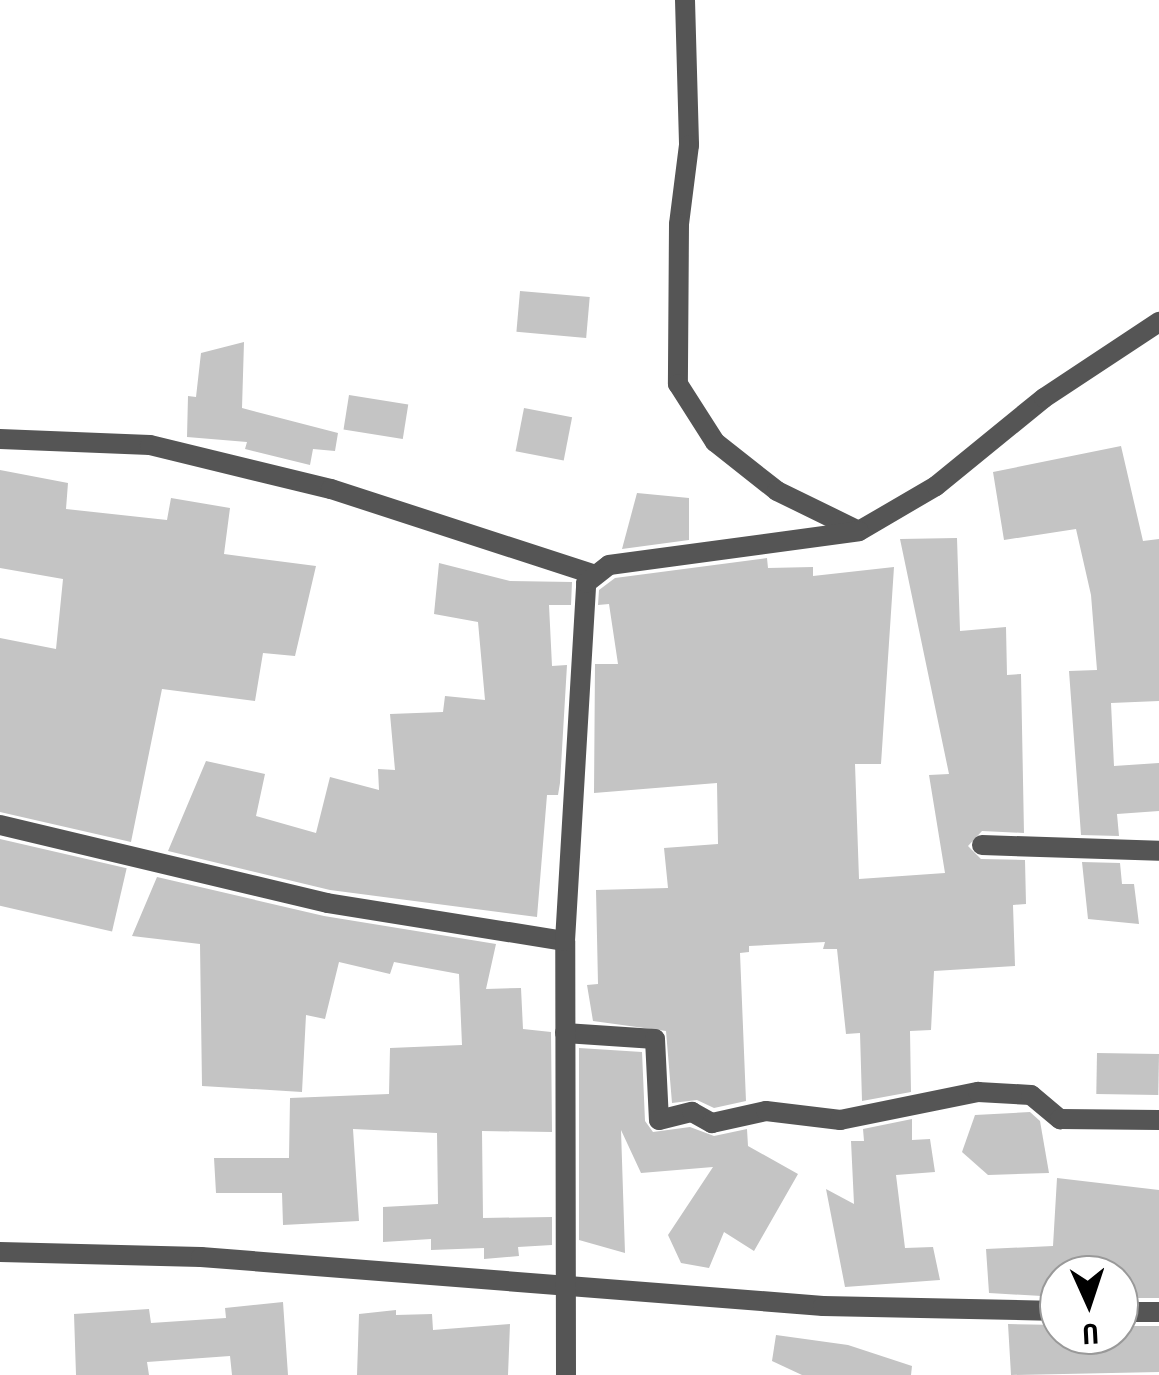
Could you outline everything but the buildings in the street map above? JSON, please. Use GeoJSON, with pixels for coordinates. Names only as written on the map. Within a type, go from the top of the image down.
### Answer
{"type":"FeatureCollection","features":[{"type":"Feature","properties":{"kind":"street"},"geometry":{"type":"LineString","coordinates":[[685,0],[689,144],[678,224],[678,384],[716,442],[777,491],[858,531]]}},
{"type":"Feature","properties":{"kind":"street"},"geometry":{"type":"LineString","coordinates":[[566,1375],[566,941],[584,594],[593,574],[609,565],[858,531],[936,486],[1044,398],[1159,322]]}},
{"type":"Feature","properties":{"kind":"street"},"geometry":{"type":"LineString","coordinates":[[0,439],[150,444],[332,489],[593,574]]}},
{"type":"Feature","properties":{"kind":"street"},"geometry":{"type":"LineString","coordinates":[[0,825],[327,903],[566,941]]}},
{"type":"Feature","properties":{"kind":"street"},"geometry":{"type":"LineString","coordinates":[[982,845],[1159,851]]}},
{"type":"Feature","properties":{"kind":"street"},"geometry":{"type":"LineString","coordinates":[[565,1033],[655,1039],[659,1120],[692,1112],[712,1123],[766,1111],[840,1120],[978,1092],[1031,1096],[1060,1120],[1159,1120]]}},
{"type":"Feature","properties":{"kind":"street"},"geometry":{"type":"LineString","coordinates":[[0,1252],[201,1256],[824,1306],[1039,1310]]}}]}
